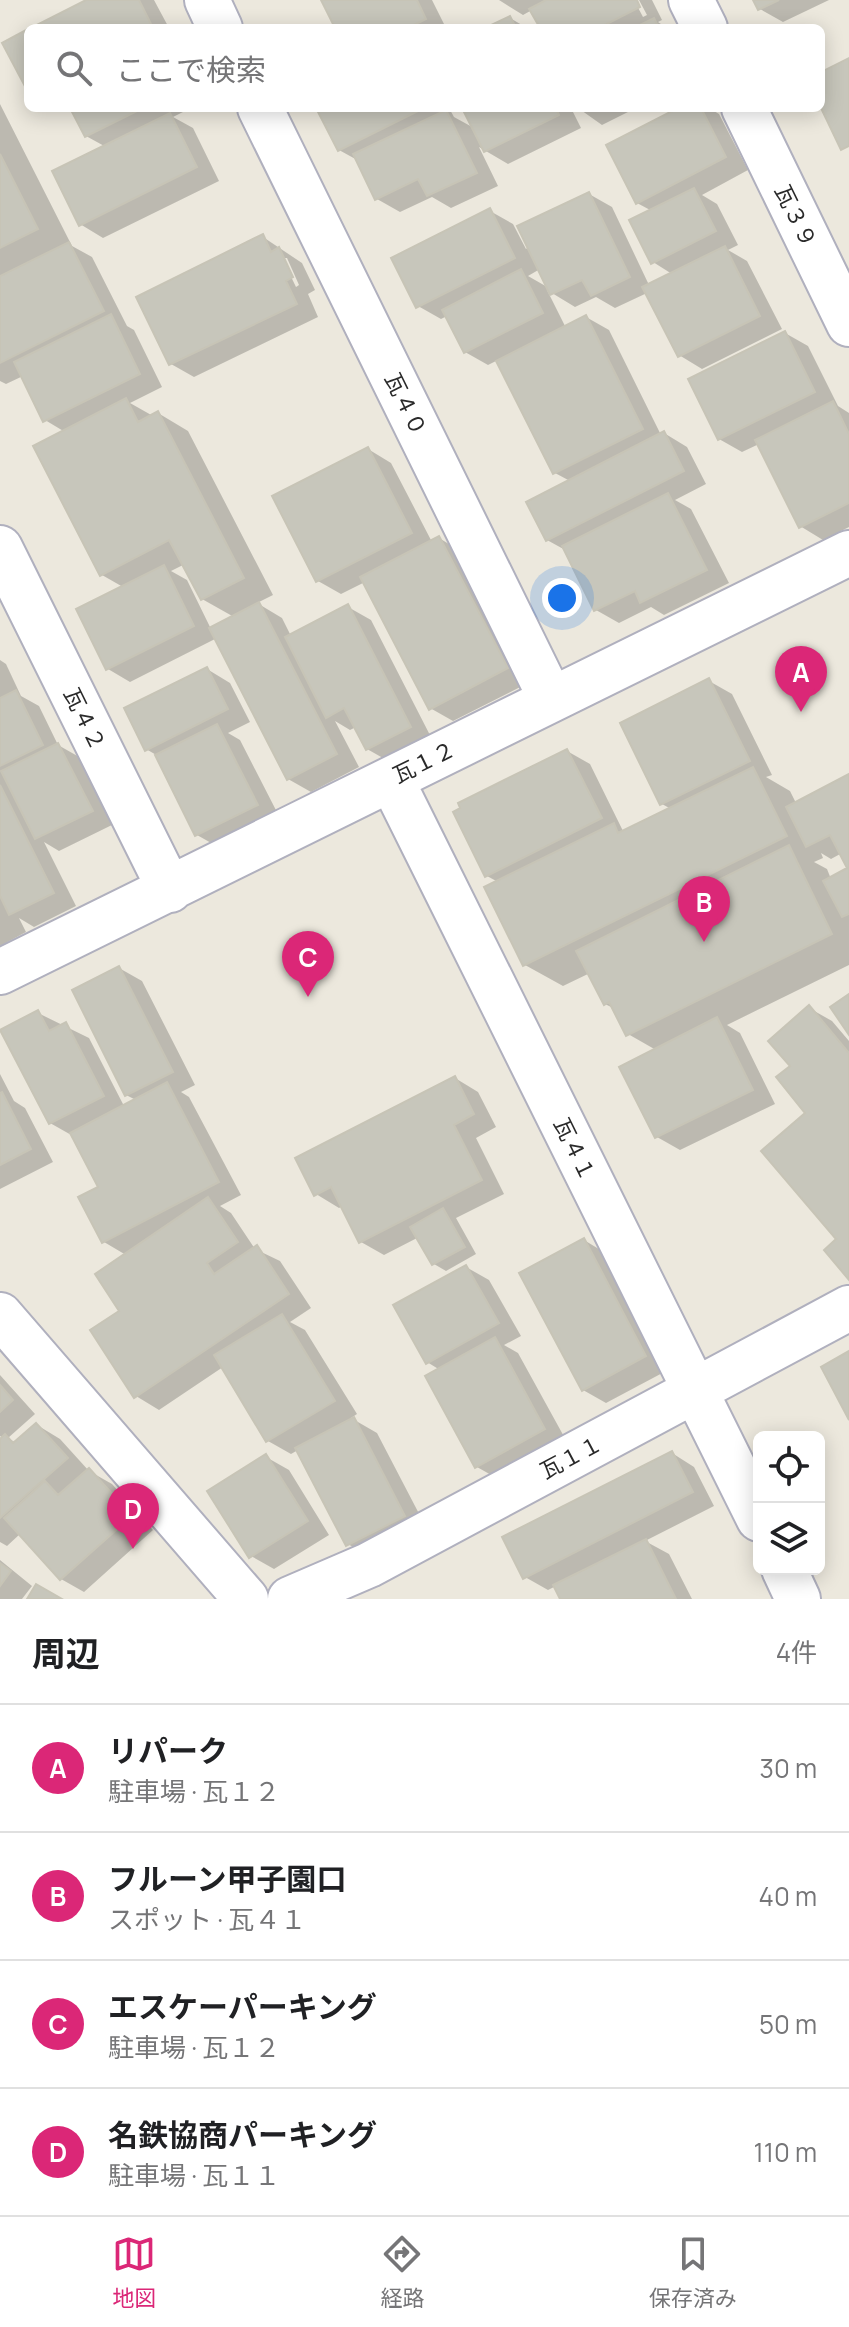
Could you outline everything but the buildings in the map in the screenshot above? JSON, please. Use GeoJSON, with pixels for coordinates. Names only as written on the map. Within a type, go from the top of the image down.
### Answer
{"type":"FeatureCollection","features":[{"type":"Feature","properties":{"kind":"street"},"geometry":{"type":"LineString","coordinates":[[207,0],[218,24]]}},
{"type":"Feature","properties":{"kind":"street"},"geometry":{"type":"LineString","coordinates":[[691,0],[703,24]]}},
{"type":"Feature","properties":{"kind":"street","name":"瓦４０"},"geometry":{"type":"LineString","coordinates":[[262,112],[551,699]]}},
{"type":"Feature","properties":{"kind":"street","name":"瓦３９"},"geometry":{"type":"LineString","coordinates":[[746,112],[849,324]]}},
{"type":"Feature","properties":{"kind":"street","name":"瓦４２"},"geometry":{"type":"LineString","coordinates":[[0,548],[170,890]]}},
{"type":"Feature","properties":{"kind":"street","name":"瓦１２"},"geometry":{"type":"LineString","coordinates":[[0,972],[849,553]]}},
{"type":"Feature","properties":{"kind":"street","name":"瓦４１"},"geometry":{"type":"LineString","coordinates":[[391,779],[753,1507]]}},
{"type":"Feature","properties":{"kind":"street","name":"瓦１１"},"geometry":{"type":"LineString","coordinates":[[290,1599],[369,1565],[849,1308]]}},
{"type":"Feature","properties":{"kind":"street"},"geometry":{"type":"LineString","coordinates":[[0,1315],[246,1599]]}},
{"type":"Feature","properties":{"kind":"street"},"geometry":{"type":"LineString","coordinates":[[787,1575],[798,1599]]}},
{"type":"Feature","properties":{"kind":"place","name":"リパーク"},"geometry":{"type":"Point","coordinates":[801,712]}},
{"type":"Feature","properties":{"kind":"place","name":"フルーン甲子園口"},"geometry":{"type":"Point","coordinates":[704,942]}},
{"type":"Feature","properties":{"kind":"place","name":"エスケーパーキング"},"geometry":{"type":"Point","coordinates":[308,997]}},
{"type":"Feature","properties":{"kind":"place","name":"名鉄協商パーキング"},"geometry":{"type":"Point","coordinates":[133,1549]}}]}
